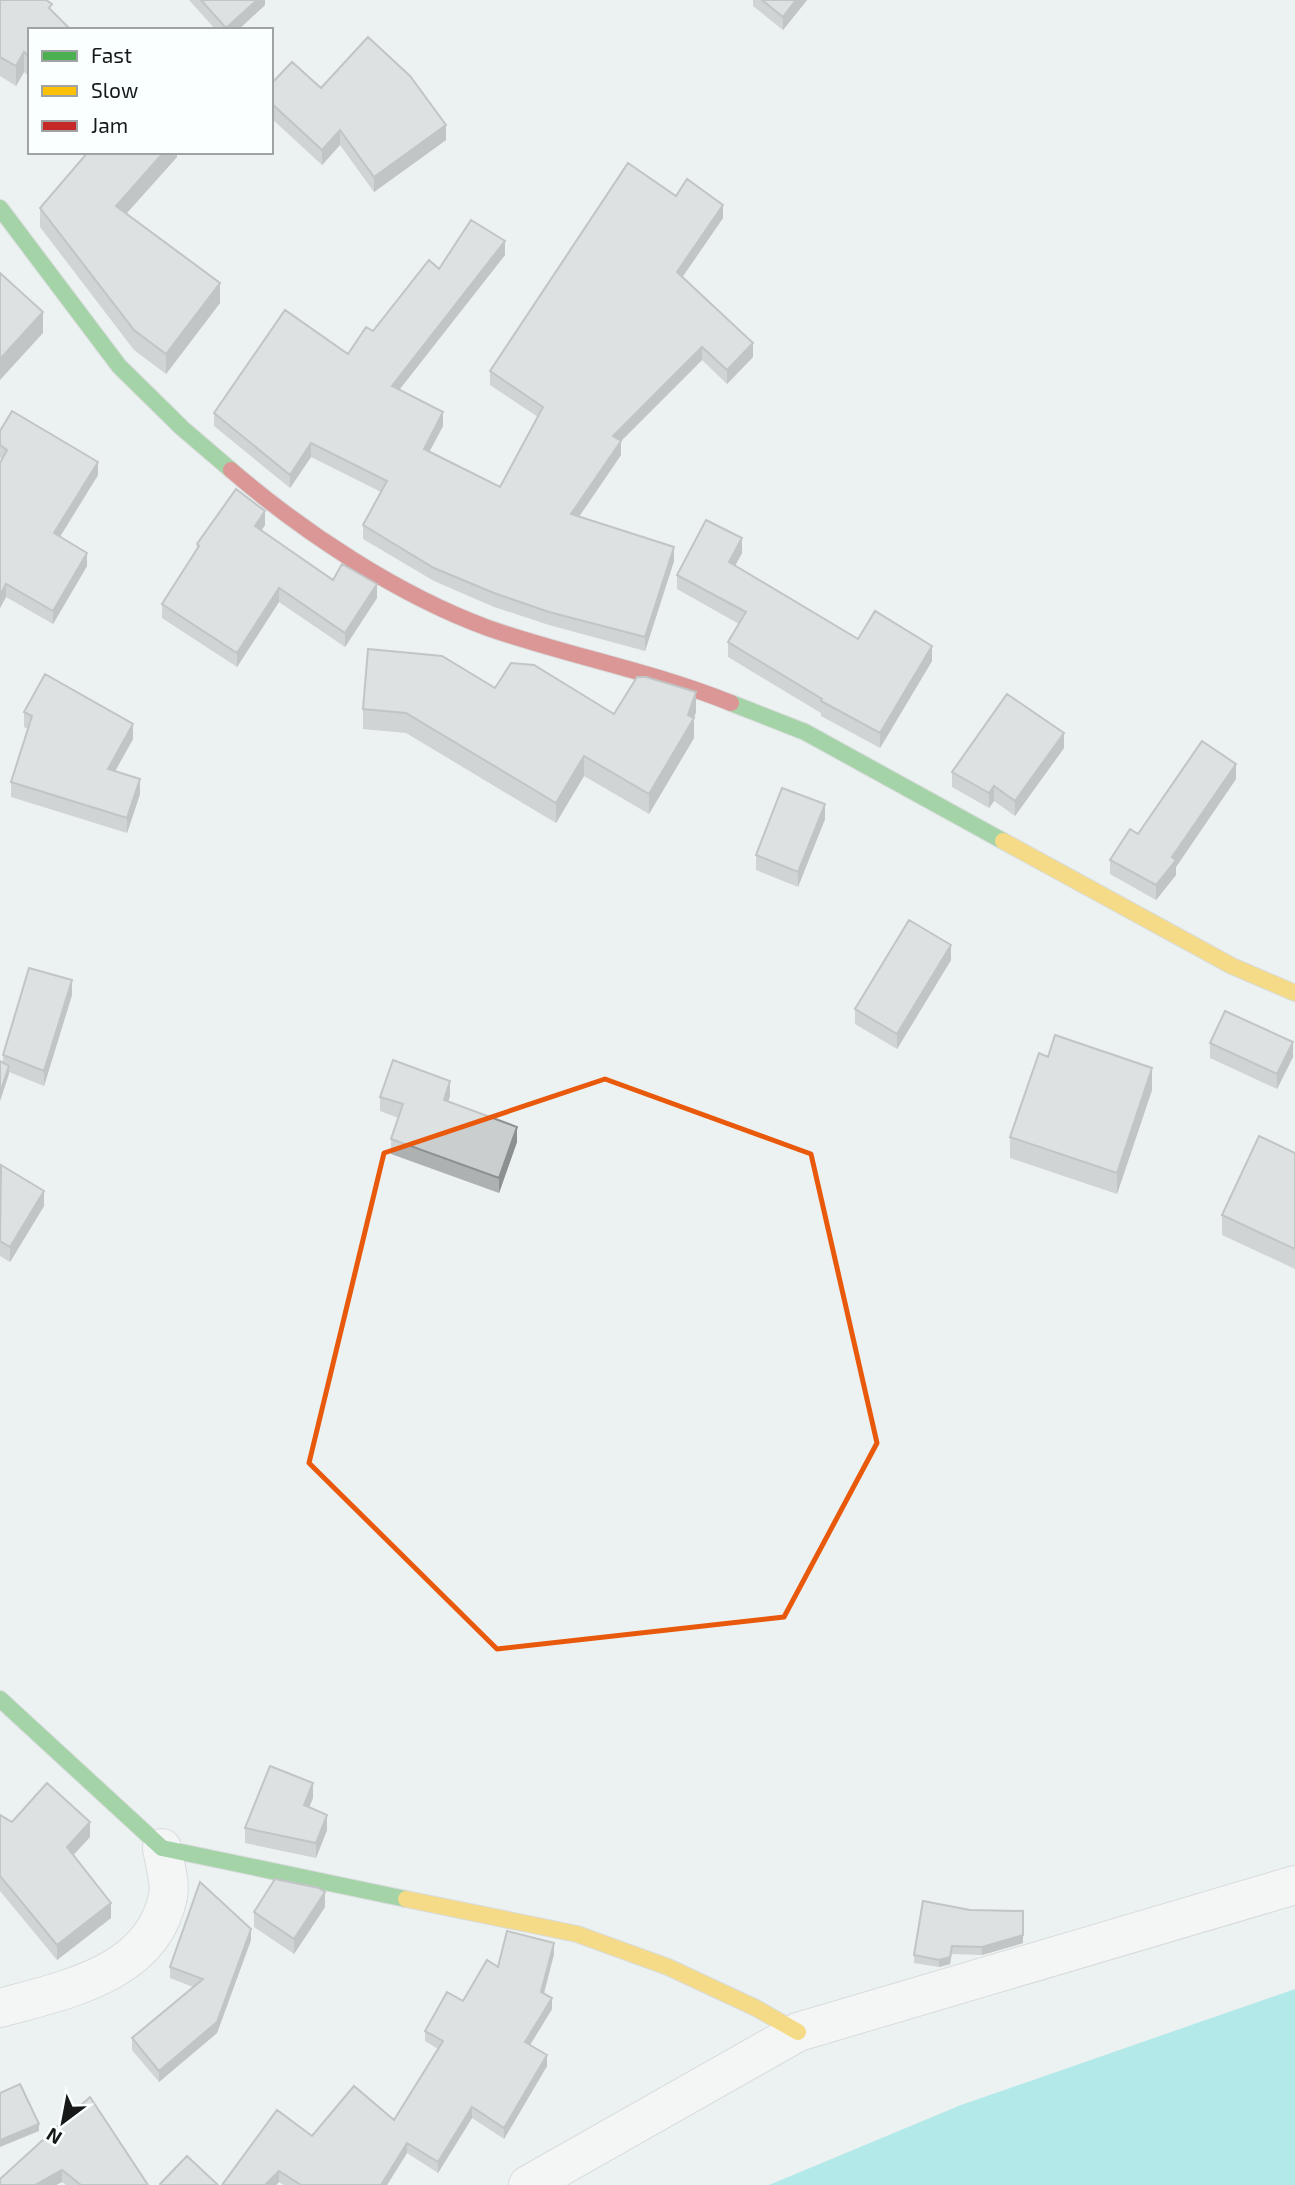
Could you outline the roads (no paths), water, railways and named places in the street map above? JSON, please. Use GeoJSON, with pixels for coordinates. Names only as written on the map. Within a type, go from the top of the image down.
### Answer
{"type":"FeatureCollection","features":[{"type":"Feature","properties":{"kind":"street"},"geometry":{"type":"LineString","coordinates":[[0,208],[119,366],[182,428],[251,487],[331,545],[424,601],[486,627],[543,646],[687,685],[805,732],[1232,966],[1295,993]]}},
{"type":"Feature","properties":{"kind":"street"},"geometry":{"type":"LineString","coordinates":[[0,1699],[162,1848],[577,1934],[668,1967],[756,2008],[798,2032]]}},
{"type":"Feature","properties":{"kind":"street"},"geometry":{"type":"LineString","coordinates":[[0,2008],[77,1986],[133,1958],[157,1929],[169,1893],[162,1848]]}},
{"type":"Feature","properties":{"kind":"street"},"geometry":{"type":"LineString","coordinates":[[528,2185],[798,2032],[1295,1885]]}},
{"type":"Feature","properties":{"kind":"water"},"geometry":{"type":"Polygon","coordinates":[[[1295,1989],[1295,2185],[769,2185],[961,2105],[1295,1989]]]}}]}
